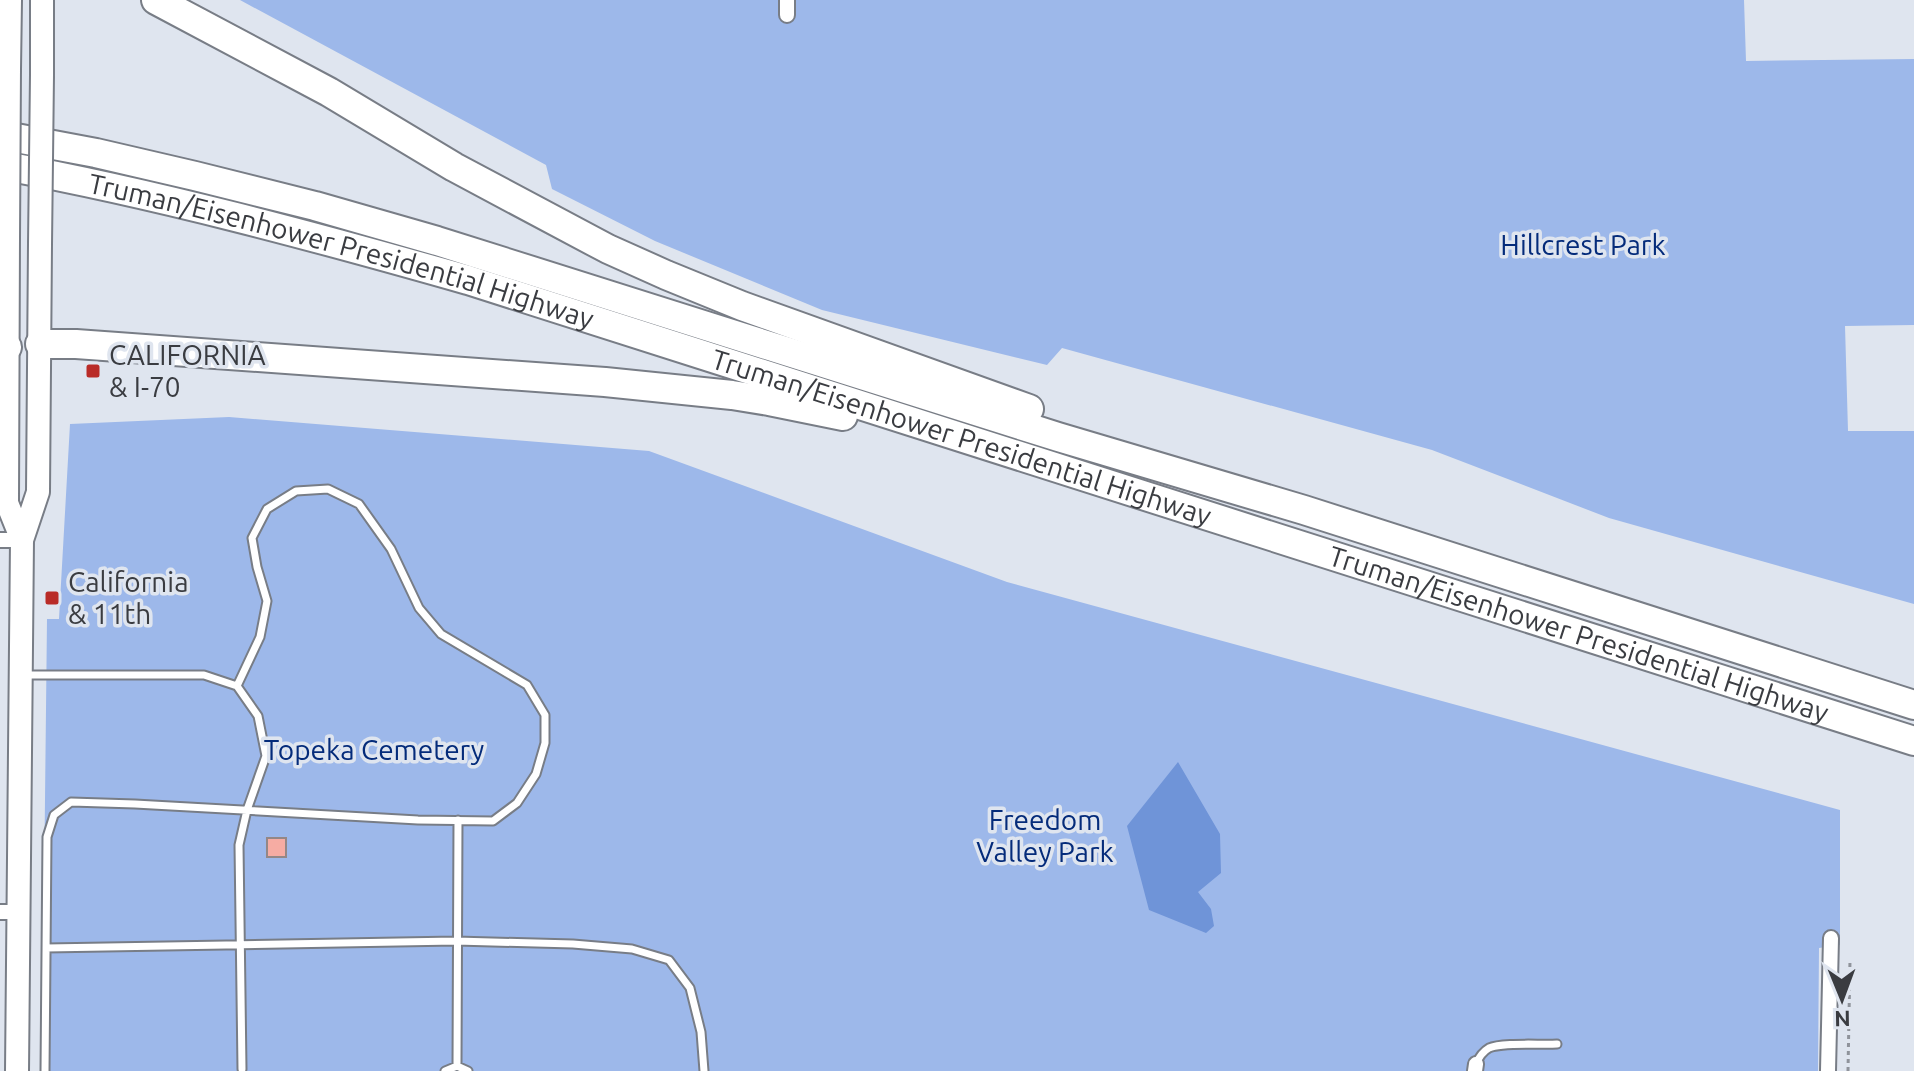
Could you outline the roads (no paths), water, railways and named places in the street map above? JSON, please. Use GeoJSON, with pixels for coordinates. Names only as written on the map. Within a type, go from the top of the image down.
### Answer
{"type":"FeatureCollection","features":[{"type":"Feature","properties":{"kind":"highway"},"geometry":{"type":"LineString","coordinates":[[156,0],[329,92],[454,167],[608,249],[666,275],[1044,415],[1183,461],[1304,510]]}},
{"type":"Feature","properties":{"kind":"highway","name":"Truman/Eisenhower Presidential Highway"},"geometry":{"type":"LineString","coordinates":[[0,135],[195,176],[406,232],[1058,437],[1304,510],[1914,705]]}},
{"type":"Feature","properties":{"kind":"highway","name":"Truman/Eisenhower Presidential Highway"},"geometry":{"type":"LineString","coordinates":[[0,165],[139,193],[329,240],[468,280],[1914,741]]}},
{"type":"Feature","properties":{"kind":"highway"},"geometry":{"type":"LineString","coordinates":[[40,344],[76,344],[605,382],[732,395],[843,416],[892,414]]}},
{"type":"Feature","properties":{"kind":"main road"},"geometry":{"type":"LineString","coordinates":[[10,0],[4,347],[7,503],[21,675],[9,912],[17,1071]]}},
{"type":"Feature","properties":{"kind":"main road"},"geometry":{"type":"LineString","coordinates":[[11,540],[38,492],[42,0]]}},
{"type":"Feature","properties":{"kind":"main road"},"geometry":{"type":"LineString","coordinates":[[4,347],[40,344]]}},
{"type":"Feature","properties":{"kind":"street"},"geometry":{"type":"LineString","coordinates":[[1828,1071],[1831,938]]}},
{"type":"Feature","properties":{"kind":"lane"},"geometry":{"type":"LineString","coordinates":[[45,1071],[47,837],[54,815],[71,802],[493,821],[517,803],[536,774],[545,743],[545,715],[527,685],[441,634],[419,608],[391,549],[359,504],[328,489],[296,491],[267,509],[252,538],[267,601],[260,637],[237,686]]}},
{"type":"Feature","properties":{"kind":"lane"},"geometry":{"type":"LineString","coordinates":[[21,675],[204,675],[237,686],[258,716],[266,756],[247,810],[239,845],[242,1070]]}},
{"type":"Feature","properties":{"kind":"lane"},"geometry":{"type":"LineString","coordinates":[[457,1066],[458,820]]}},
{"type":"Feature","properties":{"kind":"lane"},"geometry":{"type":"LineString","coordinates":[[46,948],[456,941],[632,949],[669,960],[690,988],[701,1032],[704,1071]]}},
{"type":"Feature","properties":{"kind":"lane"},"geometry":{"type":"LineString","coordinates":[[1476,1067],[1486,1049],[1557,1044]]}},
{"type":"Feature","properties":{"kind":"lane"},"geometry":{"type":"LineString","coordinates":[[445,1071],[457,1066],[468,1071]]}},
{"type":"Feature","properties":{"kind":"place","name":"CALIFORNIA & I-70"},"geometry":{"type":"Point","coordinates":[93,371]}},
{"type":"Feature","properties":{"kind":"place","name":"California & 11th"},"geometry":{"type":"Point","coordinates":[52,598]}},
{"type":"Feature","properties":{"kind":"park label","name":"Hillcrest Park"},"geometry":{"type":"Point","coordinates":[1583,245]}},
{"type":"Feature","properties":{"kind":"park label","name":"Topeka Cemetery"},"geometry":{"type":"Point","coordinates":[374,750]}},
{"type":"Feature","properties":{"kind":"park label","name":"Freedom Valley Park"},"geometry":{"type":"Point","coordinates":[1045,836]}}]}
